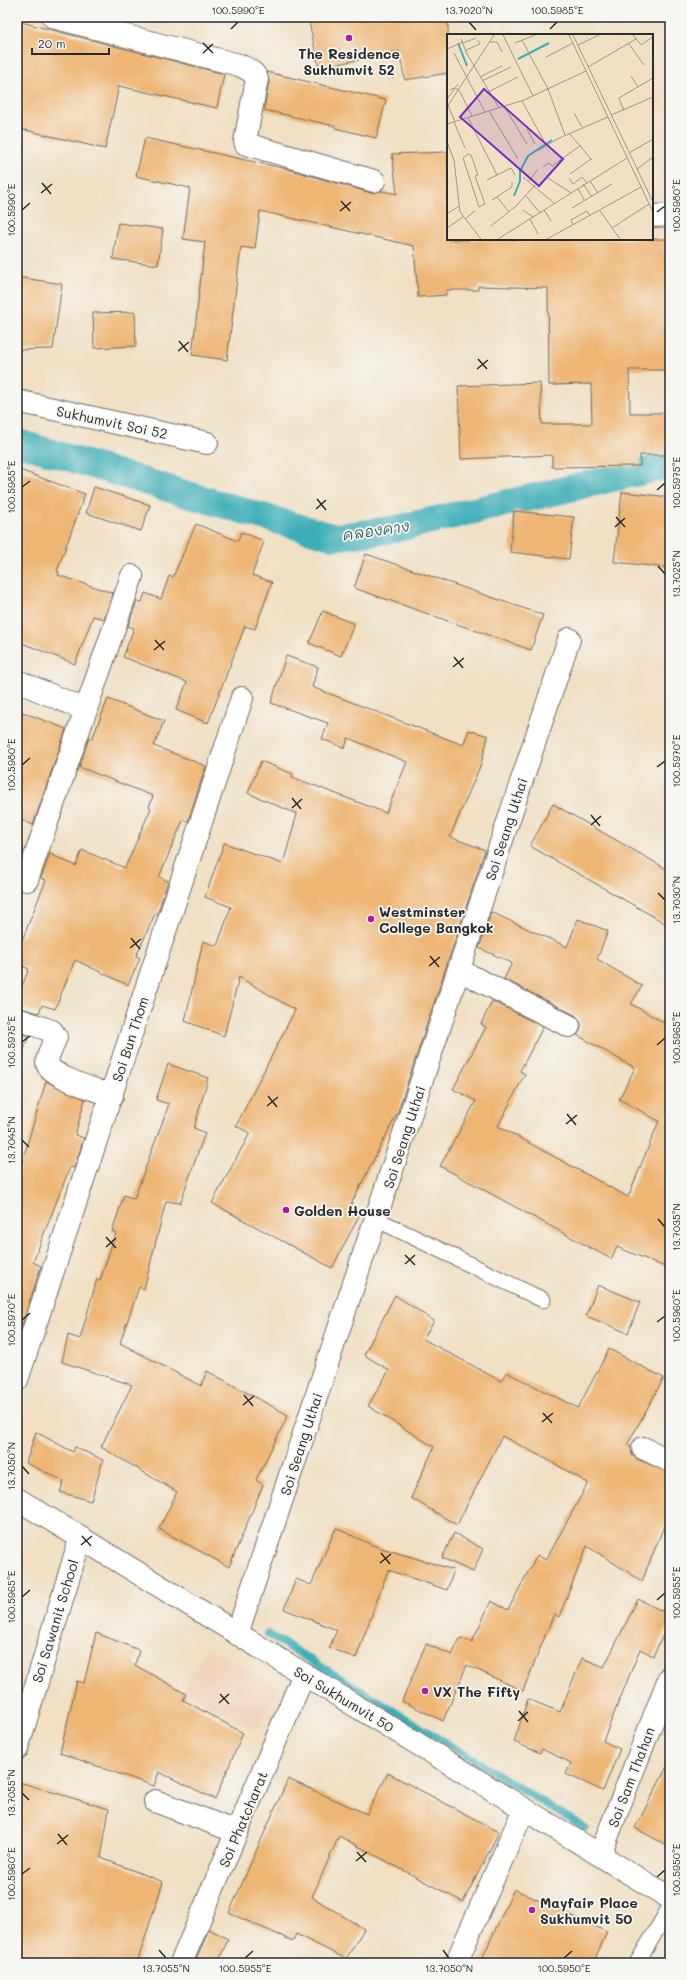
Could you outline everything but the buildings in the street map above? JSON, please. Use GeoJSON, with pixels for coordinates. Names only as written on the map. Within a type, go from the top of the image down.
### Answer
{"type":"FeatureCollection","features":[{"type":"Feature","properties":{"kind":"street"},"geometry":{"type":"LineString","coordinates":[[53,17],[239,65],[250,70],[255,74],[257,80],[245,141],[246,144],[374,181]]}},
{"type":"Feature","properties":{"kind":"street"},"geometry":{"type":"LineString","coordinates":[[653,216],[670,215]]}},
{"type":"Feature","properties":{"kind":"street","name":"Sukhumvit Soi 52"},"geometry":{"type":"LineString","coordinates":[[17,401],[207,443]]}},
{"type":"Feature","properties":{"kind":"street"},"geometry":{"type":"LineString","coordinates":[[27,880],[132,576]]}},
{"type":"Feature","properties":{"kind":"street","name":"Soi Seang Uthai"},"geometry":{"type":"LineString","coordinates":[[238,1634],[569,639]]}},
{"type":"Feature","properties":{"kind":"street"},"geometry":{"type":"LineString","coordinates":[[17,681],[86,710]]}},
{"type":"Feature","properties":{"kind":"street","name":"Soi Bun Thom"},"geometry":{"type":"LineString","coordinates":[[17,1380],[112,1096],[242,698]]}},
{"type":"Feature","properties":{"kind":"street"},"geometry":{"type":"LineString","coordinates":[[459,970],[569,1026]]}},
{"type":"Feature","properties":{"kind":"street"},"geometry":{"type":"LineString","coordinates":[[17,1019],[52,1031],[56,1037],[47,1063],[50,1071],[112,1096]]}},
{"type":"Feature","properties":{"kind":"street"},"geometry":{"type":"LineString","coordinates":[[643,1448],[670,1461]]}},
{"type":"Feature","properties":{"kind":"street","name":"Soi Sukhumvit 50"},"geometry":{"type":"LineString","coordinates":[[17,1499],[80,1539],[670,1898]]}},
{"type":"Feature","properties":{"kind":"street","name":"Soi Sawanit School"},"geometry":{"type":"LineString","coordinates":[[17,1749],[80,1539]]}},
{"type":"Feature","properties":{"kind":"street","name":"Soi Phatcharat"},"geometry":{"type":"LineString","coordinates":[[181,1963],[304,1674]]}},
{"type":"Feature","properties":{"kind":"street","name":"Soi Sam Thahan"},"geometry":{"type":"LineString","coordinates":[[600,1855],[669,1681]]}},
{"type":"Feature","properties":{"kind":"street"},"geometry":{"type":"LineString","coordinates":[[155,1801],[237,1832]]}},
{"type":"Feature","properties":{"kind":"street"},"geometry":{"type":"LineString","coordinates":[[456,1963],[524,1809]]}},
{"type":"Feature","properties":{"kind":"lane"},"geometry":{"type":"LineString","coordinates":[[376,1219],[542,1300]]}},
{"type":"Feature","properties":{"kind":"lane"},"geometry":{"type":"LineString","coordinates":[[637,1963],[670,1907]]}},
{"type":"Feature","properties":{"kind":"shaded area"},"geometry":{"type":"Polygon","coordinates":[[[207,1647],[279,1689],[255,1730],[184,1689],[207,1647]]]}},
{"type":"Feature","properties":{"kind":"waterway","name":"คลองคาง"},"geometry":{"type":"LineString","coordinates":[[17,442],[189,495],[333,537],[391,530],[670,465]]}},
{"type":"Feature","properties":{"kind":"waterway"},"geometry":{"type":"LineString","coordinates":[[268,1634],[585,1828]]}},
{"type":"Feature","properties":{"kind":"place","name":"The Residence Sukhumvit 52"},"geometry":{"type":"Point","coordinates":[349,38]}},
{"type":"Feature","properties":{"kind":"place","name":"Westminster College Bangkok"},"geometry":{"type":"Point","coordinates":[371,919]}},
{"type":"Feature","properties":{"kind":"place","name":"Golden House"},"geometry":{"type":"Point","coordinates":[286,1210]}},
{"type":"Feature","properties":{"kind":"place","name":"VX The Fifty"},"geometry":{"type":"Point","coordinates":[425,1691]}},
{"type":"Feature","properties":{"kind":"place","name":"Mayfair Place Sukhumvit 50"},"geometry":{"type":"Point","coordinates":[532,1910]}}]}
